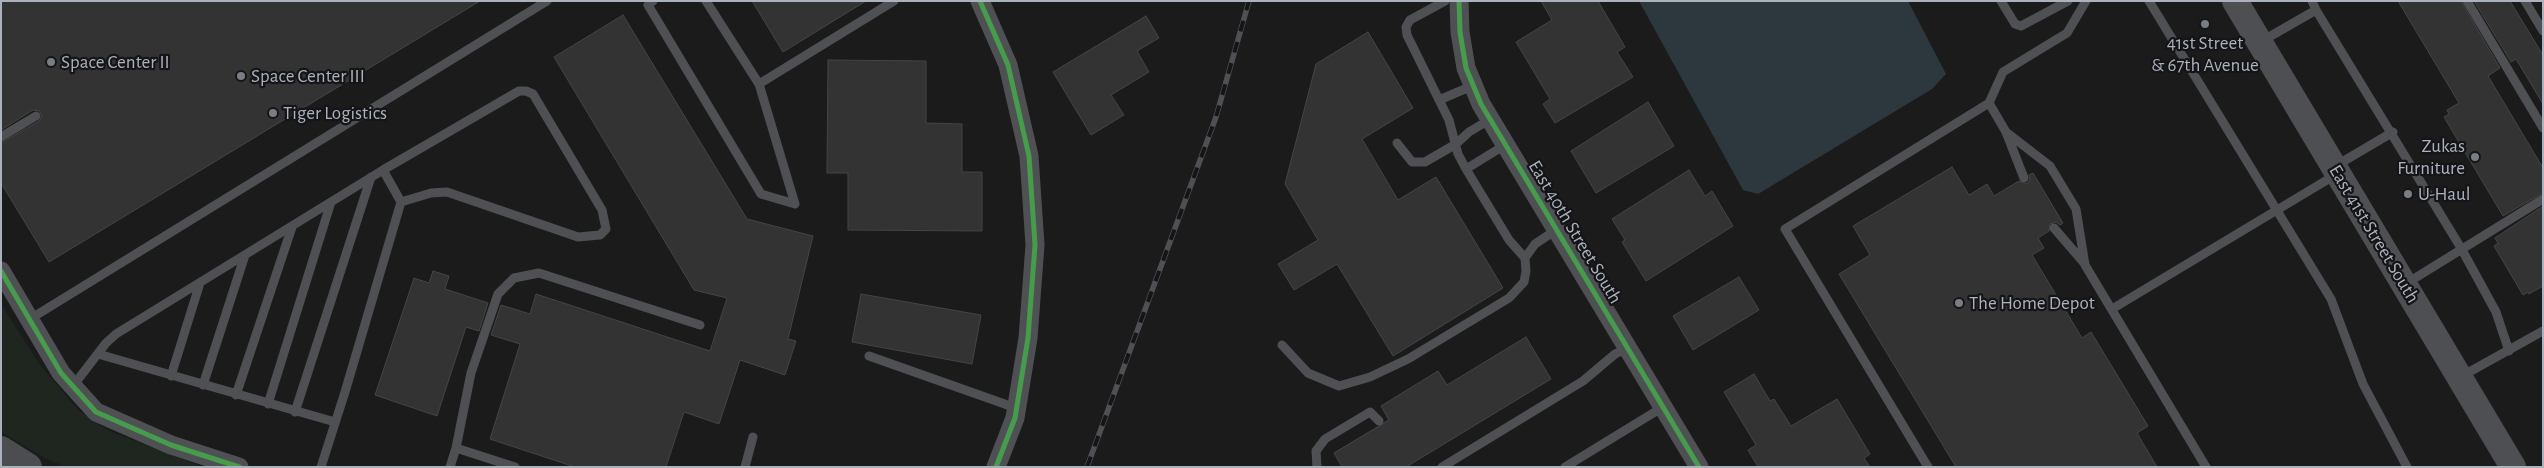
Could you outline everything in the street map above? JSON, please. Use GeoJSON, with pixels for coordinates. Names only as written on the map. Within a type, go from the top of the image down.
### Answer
{"type":"FeatureCollection","features":[{"type":"Feature","properties":{"kind":"highway"},"geometry":{"type":"LineString","coordinates":[[1,450],[28,467]]}},
{"type":"Feature","properties":{"kind":"main road","name":"East 41st Street South"},"geometry":{"type":"LineString","coordinates":[[2235,1],[2513,467]]}},
{"type":"Feature","properties":{"kind":"street"},"geometry":{"type":"LineString","coordinates":[[980,1],[1008,65],[1029,156],[1035,245],[1028,338],[1016,408],[996,467]]}},
{"type":"Feature","properties":{"kind":"street","name":"East 40th Street South"},"geometry":{"type":"LineString","coordinates":[[1459,1],[1460,32],[1464,59],[1472,86],[1490,120],[1699,467]]}},
{"type":"Feature","properties":{"kind":"street"},"geometry":{"type":"LineString","coordinates":[[1,271],[61,373],[96,412],[171,445],[239,467]]}},
{"type":"Feature","properties":{"kind":"lane"},"geometry":{"type":"LineString","coordinates":[[30,319],[547,1]]}},
{"type":"Feature","properties":{"kind":"lane"},"geometry":{"type":"LineString","coordinates":[[653,1],[648,5],[761,194],[795,204],[759,84],[706,1]]}},
{"type":"Feature","properties":{"kind":"lane"},"geometry":{"type":"LineString","coordinates":[[759,84],[894,1]]}},
{"type":"Feature","properties":{"kind":"lane"},"geometry":{"type":"LineString","coordinates":[[1282,345],[1308,373],[1339,386],[1370,377],[1408,359],[1510,298],[1524,282],[1525,258],[1509,240],[1466,169],[1449,120],[1407,35],[1406,26],[1416,16],[1445,1]]}},
{"type":"Feature","properties":{"kind":"lane"},"geometry":{"type":"LineString","coordinates":[[2001,1],[2015,24],[2021,26],[2068,1]]}},
{"type":"Feature","properties":{"kind":"lane"},"geometry":{"type":"LineString","coordinates":[[1928,467],[1785,229],[1988,103],[2003,72],[2067,33],[2086,1]]}},
{"type":"Feature","properties":{"kind":"lane"},"geometry":{"type":"LineString","coordinates":[[2149,1],[2331,299],[2363,384],[2407,467]]}},
{"type":"Feature","properties":{"kind":"lane"},"geometry":{"type":"LineString","coordinates":[[2312,1],[2461,248],[2496,312],[2509,351]]}},
{"type":"Feature","properties":{"kind":"lane"},"geometry":{"type":"LineString","coordinates":[[2467,1],[2543,128]]}},
{"type":"Feature","properties":{"kind":"lane"},"geometry":{"type":"LineString","coordinates":[[2525,1],[2543,31]]}},
{"type":"Feature","properties":{"kind":"lane"},"geometry":{"type":"LineString","coordinates":[[2259,42],[2316,10]]}},
{"type":"Feature","properties":{"kind":"lane"},"geometry":{"type":"LineString","coordinates":[[1438,100],[1472,86]]}},
{"type":"Feature","properties":{"kind":"lane"},"geometry":{"type":"LineString","coordinates":[[73,386],[116,334],[371,177],[519,91],[526,90],[533,94],[602,210],[606,229],[600,235],[578,237],[447,192],[431,193],[402,202]]}},
{"type":"Feature","properties":{"kind":"lane"},"geometry":{"type":"LineString","coordinates":[[1988,103],[2006,132],[2024,178]]}},
{"type":"Feature","properties":{"kind":"lane"},"geometry":{"type":"LineString","coordinates":[[1,137],[36,116]]}},
{"type":"Feature","properties":{"kind":"lane"},"geometry":{"type":"LineString","coordinates":[[1397,143],[1412,162],[1425,162],[1456,144],[1469,132],[1490,120]]}},
{"type":"Feature","properties":{"kind":"lane"},"geometry":{"type":"LineString","coordinates":[[2006,132],[2050,166],[2076,209],[2086,265]]}},
{"type":"Feature","properties":{"kind":"lane"},"geometry":{"type":"LineString","coordinates":[[2112,309],[2277,210],[2392,132]]}},
{"type":"Feature","properties":{"kind":"lane"},"geometry":{"type":"LineString","coordinates":[[1466,169],[1505,145]]}},
{"type":"Feature","properties":{"kind":"lane"},"geometry":{"type":"LineString","coordinates":[[320,467],[402,202],[383,170]]}},
{"type":"Feature","properties":{"kind":"lane"},"geometry":{"type":"LineString","coordinates":[[295,412],[371,177]]}},
{"type":"Feature","properties":{"kind":"lane"},"geometry":{"type":"LineString","coordinates":[[2404,285],[2543,199]]}},
{"type":"Feature","properties":{"kind":"lane"},"geometry":{"type":"LineString","coordinates":[[268,404],[331,202]]}},
{"type":"Feature","properties":{"kind":"lane"},"geometry":{"type":"LineString","coordinates":[[236,395],[292,227]]}},
{"type":"Feature","properties":{"kind":"lane"},"geometry":{"type":"LineString","coordinates":[[2054,228],[2086,265],[2206,467]]}},
{"type":"Feature","properties":{"kind":"lane"},"geometry":{"type":"LineString","coordinates":[[1525,258],[1535,244],[1556,230]]}},
{"type":"Feature","properties":{"kind":"lane"},"geometry":{"type":"LineString","coordinates":[[203,385],[245,255]]}},
{"type":"Feature","properties":{"kind":"lane"},"geometry":{"type":"LineString","coordinates":[[450,467],[456,448],[471,373],[498,294],[514,278],[539,273],[700,325]]}},
{"type":"Feature","properties":{"kind":"lane"},"geometry":{"type":"LineString","coordinates":[[171,376],[200,283]]}},
{"type":"Feature","properties":{"kind":"lane"},"geometry":{"type":"LineString","coordinates":[[2460,378],[2543,331]]}},
{"type":"Feature","properties":{"kind":"lane"},"geometry":{"type":"LineString","coordinates":[[1442,467],[1583,381],[1615,354],[1628,348]]}},
{"type":"Feature","properties":{"kind":"lane"},"geometry":{"type":"LineString","coordinates":[[98,354],[335,422]]}},
{"type":"Feature","properties":{"kind":"lane"},"geometry":{"type":"LineString","coordinates":[[869,356],[1016,408]]}},
{"type":"Feature","properties":{"kind":"lane"},"geometry":{"type":"LineString","coordinates":[[1565,467],[1663,407]]}},
{"type":"Feature","properties":{"kind":"lane"},"geometry":{"type":"LineString","coordinates":[[1317,467],[1316,451],[1325,439],[1370,412],[1380,420]]}},
{"type":"Feature","properties":{"kind":"lane"},"geometry":{"type":"LineString","coordinates":[[745,467],[753,437]]}},
{"type":"Feature","properties":{"kind":"lane"},"geometry":{"type":"LineString","coordinates":[[456,448],[515,467]]}},
{"type":"Feature","properties":{"kind":"shaded area"},"geometry":{"type":"Polygon","coordinates":[[[1639,1],[1908,1],[1946,74],[1932,89],[1758,194],[1743,190],[1639,1]]]}},
{"type":"Feature","properties":{"kind":"shaded area"},"geometry":{"type":"Polygon","coordinates":[[[1,304],[38,362],[78,410],[105,429],[202,467],[66,467],[45,458],[1,432],[1,304]]]}},
{"type":"Feature","properties":{"kind":"building","name":"Space Center III"},"geometry":{"type":"Polygon","coordinates":[[[1,1],[480,1],[49,262],[1,183],[1,143],[39,121],[42,116],[39,111],[33,110],[1,130],[1,1]]]}},
{"type":"Feature","properties":{"kind":"building"},"geometry":{"type":"Polygon","coordinates":[[[752,1],[866,1],[783,52],[752,1]]]}},
{"type":"Feature","properties":{"kind":"building"},"geometry":{"type":"Polygon","coordinates":[[[1541,1],[1598,1],[1625,47],[1617,52],[1633,77],[1555,123],[1543,104],[1550,99],[1516,42],[1552,20],[1541,1]]]}},
{"type":"Feature","properties":{"kind":"building"},"geometry":{"type":"Polygon","coordinates":[[[2398,1],[2461,1],[2500,68],[2488,76],[2543,168],[2543,193],[2503,216],[2444,117],[2449,114],[2447,110],[2459,103],[2398,1]]]}},
{"type":"Feature","properties":{"kind":"building"},"geometry":{"type":"Polygon","coordinates":[[[2474,1],[2510,1],[2543,55],[2543,104],[2516,59],[2511,62],[2474,1]]]}},
{"type":"Feature","properties":{"kind":"building"},"geometry":{"type":"Polygon","coordinates":[[[623,15],[747,219],[813,236],[788,339],[796,341],[785,375],[740,360],[719,424],[684,412],[666,467],[575,467],[490,439],[520,344],[491,335],[501,305],[530,314],[536,294],[710,351],[727,298],[694,290],[554,57],[623,15]]]}},
{"type":"Feature","properties":{"kind":"building"},"geometry":{"type":"Polygon","coordinates":[[[1146,16],[1159,38],[1137,51],[1149,72],[1111,95],[1124,115],[1091,135],[1053,72],[1146,16]]]}},
{"type":"Feature","properties":{"kind":"building"},"geometry":{"type":"Polygon","coordinates":[[[1368,32],[1413,108],[1362,139],[1398,200],[1436,177],[1503,288],[1393,356],[1337,264],[1294,290],[1278,264],[1318,240],[1285,184],[1316,64],[1368,32]]]}},
{"type":"Feature","properties":{"kind":"building"},"geometry":{"type":"Polygon","coordinates":[[[828,60],[926,61],[926,123],[962,124],[962,172],[982,172],[982,231],[848,230],[848,173],[827,173],[828,60]]]}},
{"type":"Feature","properties":{"kind":"building"},"geometry":{"type":"Polygon","coordinates":[[[1648,102],[1674,146],[1596,193],[1571,151],[1648,102]]]}},
{"type":"Feature","properties":{"kind":"building","name":"The Home Depot"},"geometry":{"type":"Polygon","coordinates":[[[1952,167],[1969,195],[1987,184],[1994,196],[2019,181],[2027,184],[2030,179],[2029,175],[2033,173],[2063,223],[2060,225],[2056,222],[2050,224],[2049,231],[2038,238],[2044,248],[2032,255],[2082,338],[2091,332],[2148,426],[2137,433],[2157,467],[1956,467],[1839,274],[1870,255],[1853,226],[1952,167]]]}},
{"type":"Feature","properties":{"kind":"building"},"geometry":{"type":"Polygon","coordinates":[[[1689,170],[1705,196],[1712,191],[1733,226],[1646,281],[1622,242],[1625,240],[1612,219],[1689,170]]]}},
{"type":"Feature","properties":{"kind":"building"},"geometry":{"type":"Polygon","coordinates":[[[2543,206],[2543,286],[2529,294],[2528,292],[2523,295],[2494,246],[2498,243],[2495,238],[2543,206]]]}},
{"type":"Feature","properties":{"kind":"building"},"geometry":{"type":"Polygon","coordinates":[[[433,271],[449,276],[445,289],[488,303],[479,331],[466,327],[437,416],[375,395],[414,278],[429,283],[433,271]]]}},
{"type":"Feature","properties":{"kind":"building"},"geometry":{"type":"Polygon","coordinates":[[[1739,277],[1759,310],[1693,350],[1673,316],[1739,277]]]}},
{"type":"Feature","properties":{"kind":"building"},"geometry":{"type":"Polygon","coordinates":[[[861,294],[981,315],[972,364],[852,342],[861,294]]]}},
{"type":"Feature","properties":{"kind":"building"},"geometry":{"type":"Polygon","coordinates":[[[1526,337],[1551,379],[1406,467],[1342,467],[1334,453],[1389,420],[1381,406],[1438,371],[1447,385],[1526,337]]]}},
{"type":"Feature","properties":{"kind":"building"},"geometry":{"type":"Polygon","coordinates":[[[1754,374],[1770,401],[1774,399],[1791,426],[1837,399],[1870,454],[1864,458],[1870,467],[1758,467],[1748,450],[1756,445],[1724,392],[1754,374]]]}},
{"type":"Feature","properties":{"kind":"railway"},"geometry":{"type":"LineString","coordinates":[[1087,467],[1216,117],[1249,1]]}},
{"type":"Feature","properties":{"kind":"cycle path"},"geometry":{"type":"LineString","coordinates":[[980,1],[1008,65],[1029,156],[1035,245],[1028,338],[1015,418],[996,467]]}},
{"type":"Feature","properties":{"kind":"cycle path"},"geometry":{"type":"LineString","coordinates":[[1459,1],[1460,32],[1466,68],[1481,104],[1699,467]]}},
{"type":"Feature","properties":{"kind":"cycle path"},"geometry":{"type":"LineString","coordinates":[[1,271],[61,373],[96,412],[171,445],[239,467]]}},
{"type":"Feature","properties":{"kind":"place","name":"41st Street & 67th Avenue"},"geometry":{"type":"Point","coordinates":[2205,24]}},
{"type":"Feature","properties":{"kind":"place","name":"Space Center II"},"geometry":{"type":"Point","coordinates":[51,62]}},
{"type":"Feature","properties":{"kind":"place","name":"Space Center III"},"geometry":{"type":"Point","coordinates":[241,76]}},
{"type":"Feature","properties":{"kind":"place","name":"Tiger Logistics"},"geometry":{"type":"Point","coordinates":[273,113]}},
{"type":"Feature","properties":{"kind":"place","name":"Zukas Furniture"},"geometry":{"type":"Point","coordinates":[2475,157]}},
{"type":"Feature","properties":{"kind":"place","name":"U-Haul"},"geometry":{"type":"Point","coordinates":[2408,194]}},
{"type":"Feature","properties":{"kind":"place","name":"The Home Depot"},"geometry":{"type":"Point","coordinates":[1959,303]}}]}
